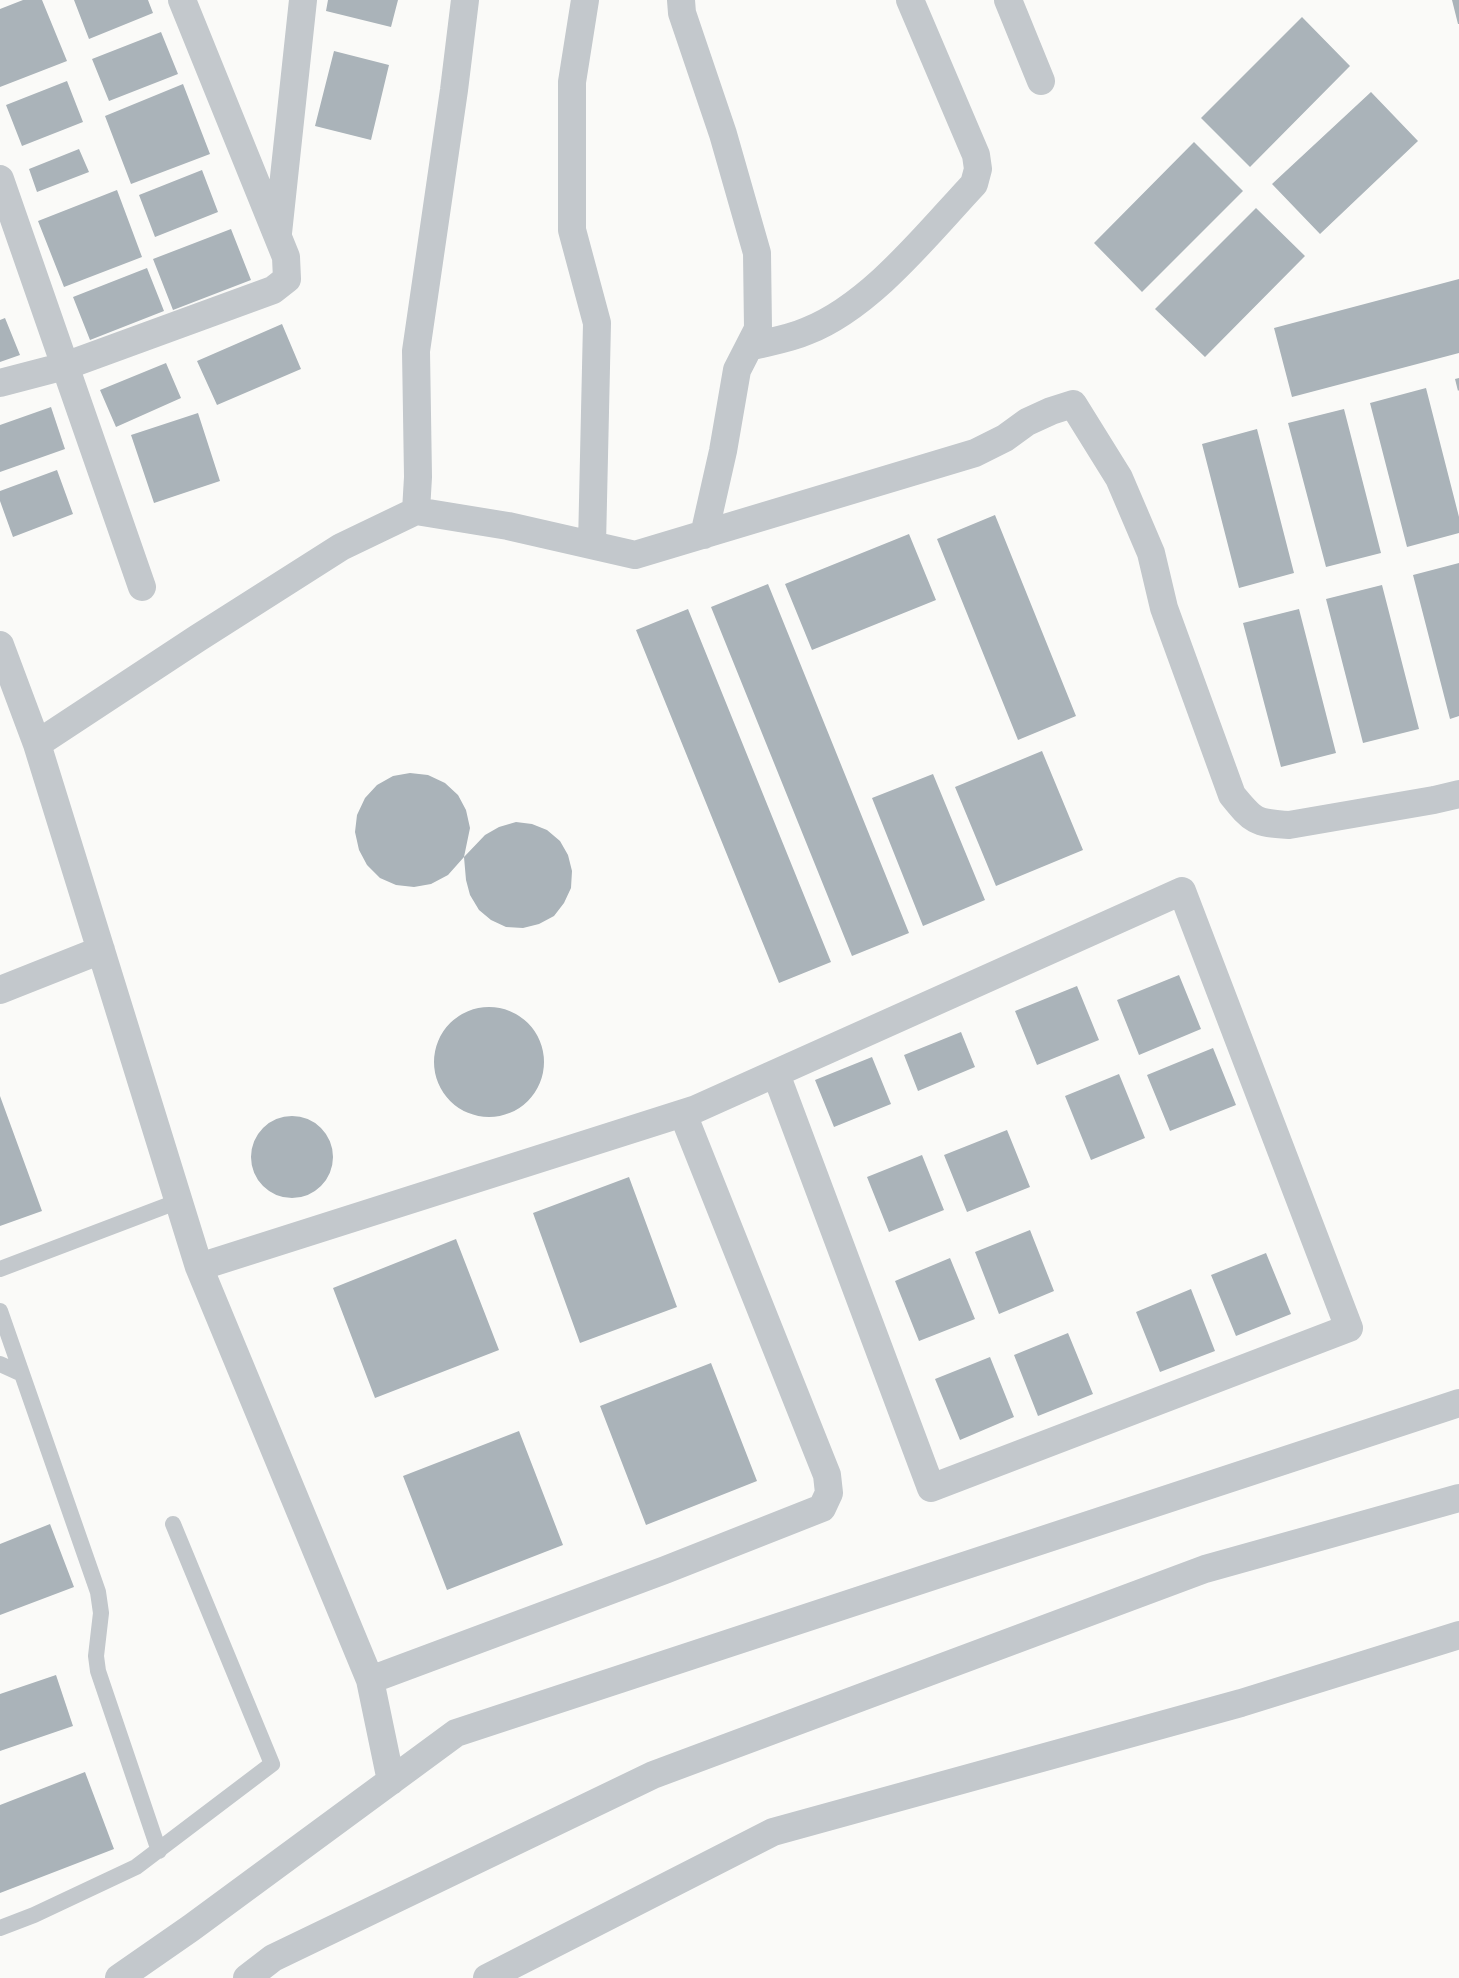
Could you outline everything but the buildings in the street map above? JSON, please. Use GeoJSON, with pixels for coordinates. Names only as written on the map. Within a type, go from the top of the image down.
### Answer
{"type":"FeatureCollection","features":[{"type":"Feature","properties":{"kind":"street"},"geometry":{"type":"LineString","coordinates":[[0,383],[65,366],[273,290],[287,279],[286,257],[182,0]]}},
{"type":"Feature","properties":{"kind":"street"},"geometry":{"type":"LineString","coordinates":[[278,237],[303,0]]}},
{"type":"Feature","properties":{"kind":"street"},"geometry":{"type":"LineString","coordinates":[[416,512],[418,477],[416,352],[454,90],[465,0]]}},
{"type":"Feature","properties":{"kind":"street"},"geometry":{"type":"LineString","coordinates":[[585,0],[572,82],[572,230],[597,323],[592,545]]}},
{"type":"Feature","properties":{"kind":"street"},"geometry":{"type":"LineString","coordinates":[[681,0],[682,13],[723,134],[756,252],[758,330],[737,370],[723,451],[704,535]]}},
{"type":"Feature","properties":{"kind":"street"},"geometry":{"type":"LineString","coordinates":[[749,347],[808,331],[840,314],[881,284],[974,184],[978,169],[976,155],[910,0]]}},
{"type":"Feature","properties":{"kind":"street"},"geometry":{"type":"LineString","coordinates":[[1008,0],[1041,81]]}},
{"type":"Feature","properties":{"kind":"street"},"geometry":{"type":"LineString","coordinates":[[3,194],[142,587]]}},
{"type":"Feature","properties":{"kind":"street"},"geometry":{"type":"LineString","coordinates":[[36,744],[341,547],[416,512],[508,526],[636,556],[975,453],[1005,438],[1027,422],[1050,411],[1073,404],[1119,478],[1132,508],[1151,553],[1164,608],[1232,795],[1248,815],[1264,824],[1289,825],[1459,794]]}},
{"type":"Feature","properties":{"kind":"street"},"geometry":{"type":"LineString","coordinates":[[0,645],[8,692],[36,744],[199,1267],[370,1680],[390,1781]]}},
{"type":"Feature","properties":{"kind":"street"},"geometry":{"type":"LineString","coordinates":[[199,1267],[683,1114],[1182,891],[1349,1328],[931,1488],[776,1074]]}},
{"type":"Feature","properties":{"kind":"street"},"geometry":{"type":"LineString","coordinates":[[0,990],[101,950]]}},
{"type":"Feature","properties":{"kind":"street"},"geometry":{"type":"LineString","coordinates":[[370,1680],[665,1570],[822,1508],[829,1493],[827,1475],[683,1114]]}},
{"type":"Feature","properties":{"kind":"street"},"geometry":{"type":"LineString","coordinates":[[120,1978],[456,1733],[1459,1403]]}},
{"type":"Feature","properties":{"kind":"street"},"geometry":{"type":"LineString","coordinates":[[247,1978],[273,1958],[653,1775],[1205,1569],[1459,1498]]}},
{"type":"Feature","properties":{"kind":"street"},"geometry":{"type":"LineString","coordinates":[[487,1978],[774,1832],[1240,1703],[1459,1635]]}},
{"type":"Feature","properties":{"kind":"lane"},"geometry":{"type":"LineString","coordinates":[[0,1269],[179,1201]]}},
{"type":"Feature","properties":{"kind":"lane"},"geometry":{"type":"LineString","coordinates":[[0,1311],[98,1592],[101,1613],[96,1656],[98,1671],[159,1851]]}},
{"type":"Feature","properties":{"kind":"lane"},"geometry":{"type":"LineString","coordinates":[[0,1364],[22,1374]]}},
{"type":"Feature","properties":{"kind":"lane"},"geometry":{"type":"LineString","coordinates":[[0,1928],[34,1915],[136,1867],[272,1764],[173,1524]]}}]}
